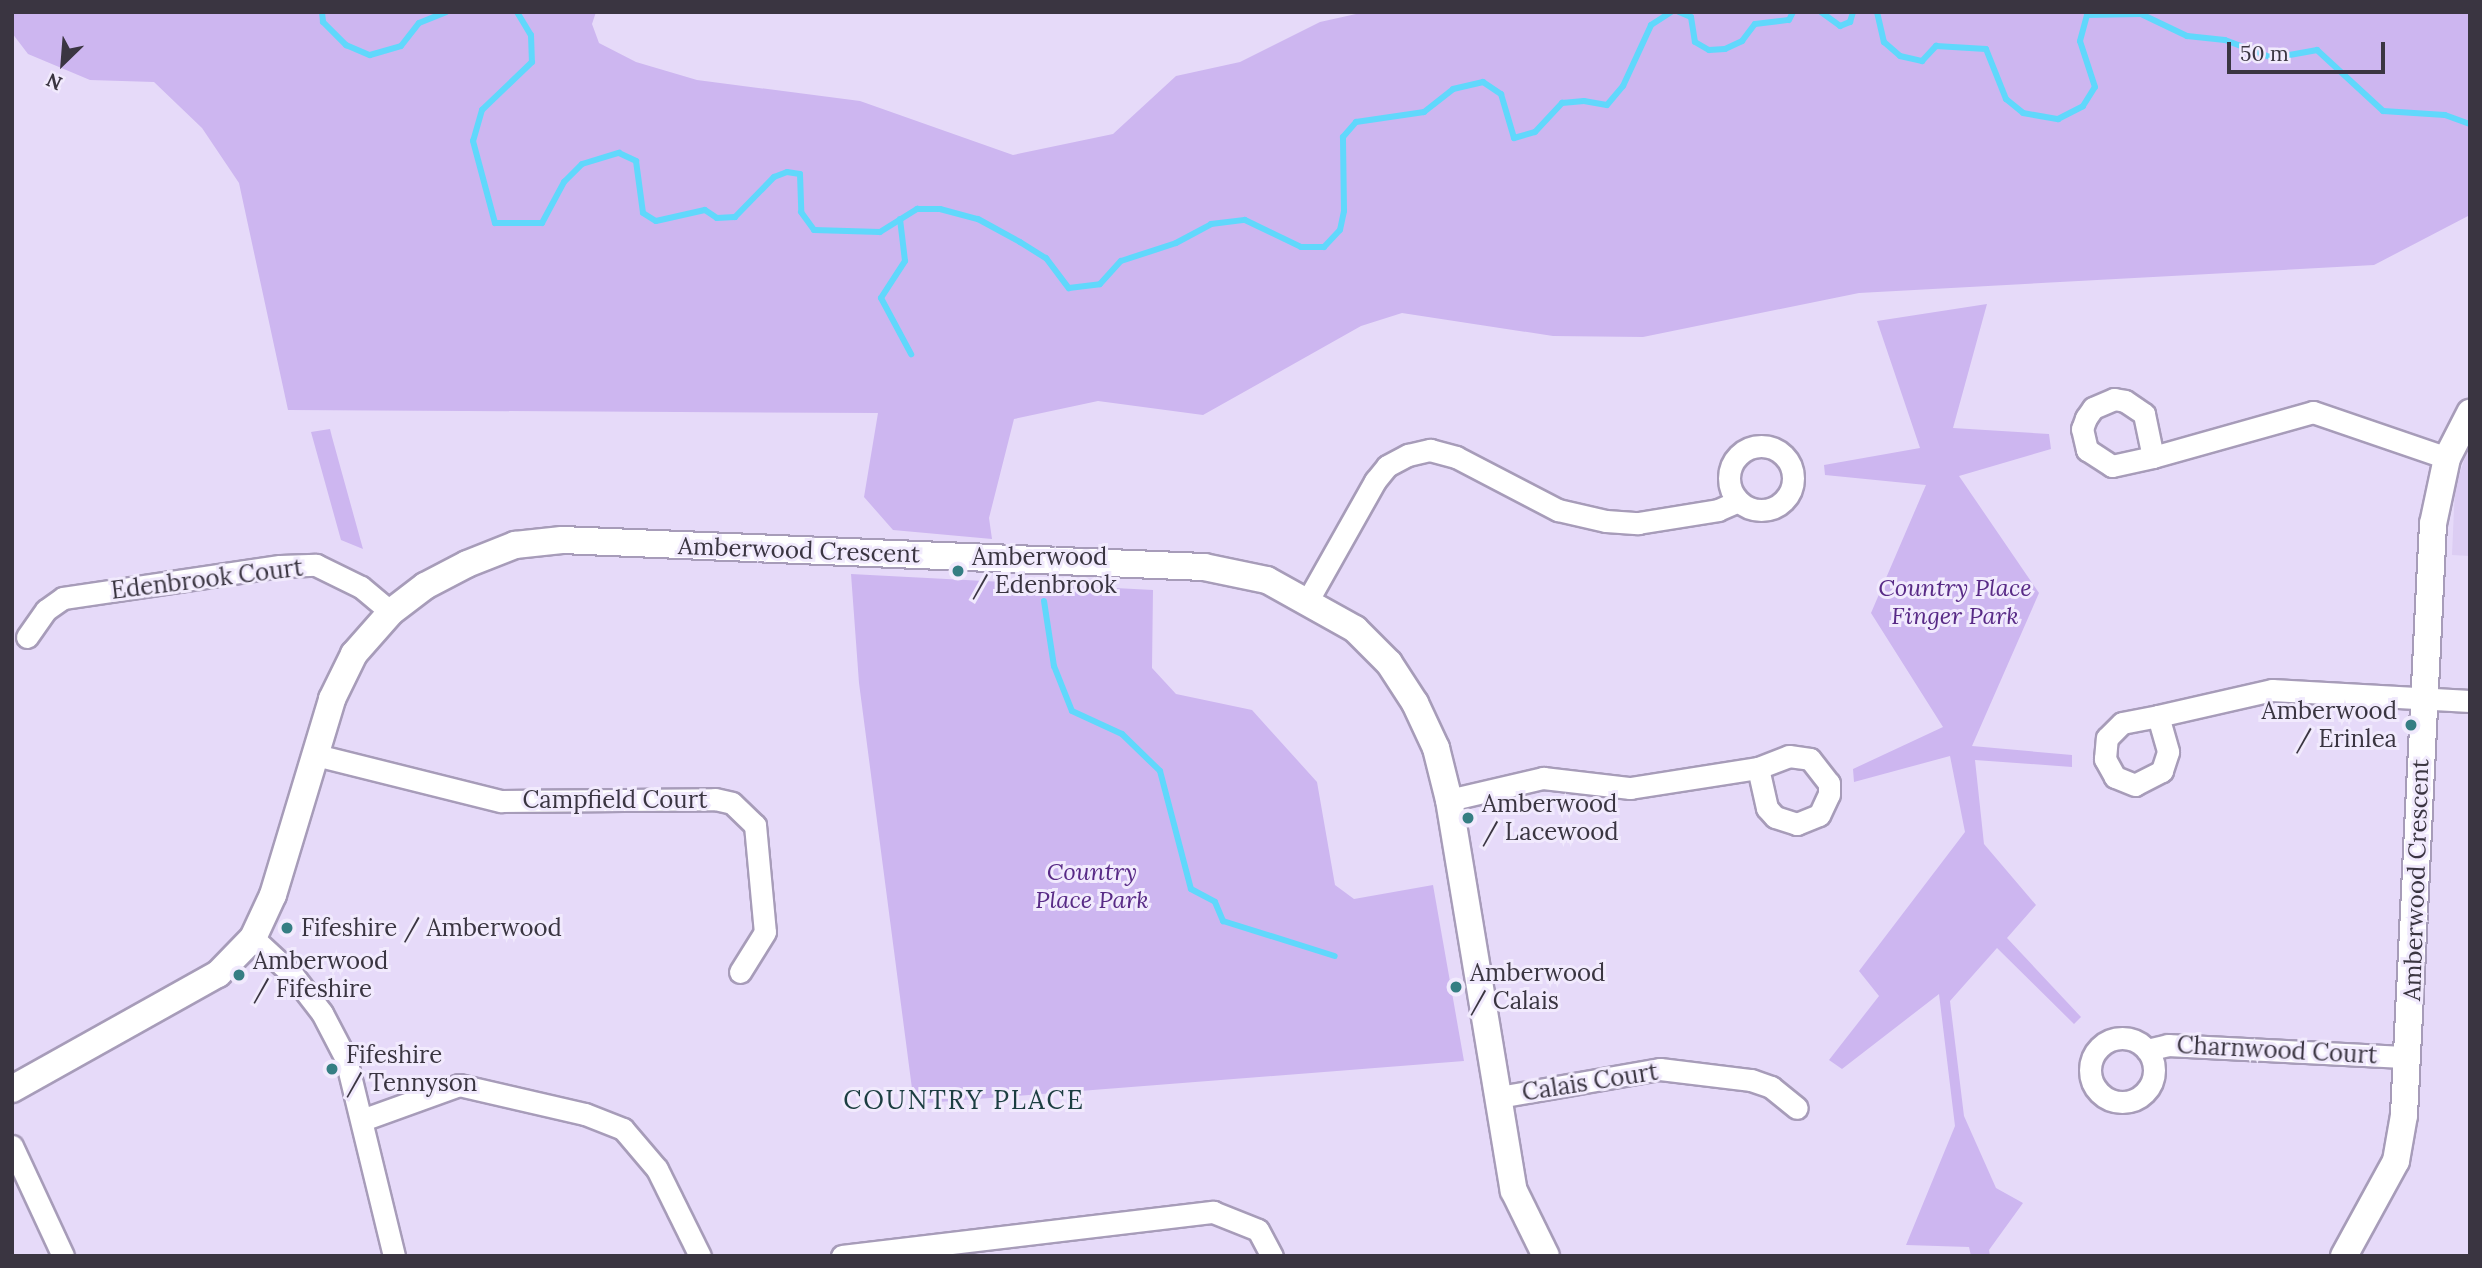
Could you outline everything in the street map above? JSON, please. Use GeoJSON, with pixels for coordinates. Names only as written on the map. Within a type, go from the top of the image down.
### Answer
{"type":"FeatureCollection","features":[{"type":"Feature","properties":{"kind":"street"},"geometry":{"type":"LineString","coordinates":[[2153,457],[2313,412],[2447,458]]}},
{"type":"Feature","properties":{"kind":"street","name":"Amberwood Crescent"},"geometry":{"type":"LineString","coordinates":[[2344,1256],[2396,1161],[2408,1057],[2433,524],[2447,458],[2470,413]]}},
{"type":"Feature","properties":{"kind":"street"},"geometry":{"type":"LineString","coordinates":[[1308,600],[1375,481],[1387,466],[1408,455],[1430,450],[1456,457],[1558,510],[1606,521],[1638,523],[1718,510],[1738,501]]}},
{"type":"Feature","properties":{"kind":"street","name":"Amberwood Crescent"},"geometry":{"type":"LineString","coordinates":[[12,1088],[218,974],[253,938],[274,895],[332,699],[354,654],[391,612],[425,586],[467,564],[514,545],[562,540],[1204,567],[1267,580],[1308,600],[1355,629],[1389,663],[1415,703],[1436,748],[1449,800],[1514,1191],[1546,1256]]}},
{"type":"Feature","properties":{"kind":"street","name":"Edenbrook Court"},"geometry":{"type":"LineString","coordinates":[[27,637],[46,610],[63,598],[281,566],[316,565],[361,587],[391,612]]}},
{"type":"Feature","properties":{"kind":"street"},"geometry":{"type":"LineString","coordinates":[[2158,716],[2272,690],[2470,701]]}},
{"type":"Feature","properties":{"kind":"street","name":"Campfield Court"},"geometry":{"type":"LineString","coordinates":[[316,755],[500,801],[715,799],[732,803],[755,825],[765,932],[740,972]]}},
{"type":"Feature","properties":{"kind":"street"},"geometry":{"type":"LineString","coordinates":[[1449,800],[1544,778],[1630,788],[1758,768]]}},
{"type":"Feature","properties":{"kind":"street"},"geometry":{"type":"LineString","coordinates":[[253,938],[292,974],[322,1013],[345,1059],[394,1256]]}},
{"type":"Feature","properties":{"kind":"street","name":"Charnwood Court"},"geometry":{"type":"LineString","coordinates":[[2147,1050],[2168,1045],[2408,1057]]}},
{"type":"Feature","properties":{"kind":"street","name":"Calais Court"},"geometry":{"type":"LineString","coordinates":[[1499,1097],[1660,1069],[1751,1080],[1771,1087],[1797,1108]]}},
{"type":"Feature","properties":{"kind":"street"},"geometry":{"type":"LineString","coordinates":[[362,1120],[459,1085],[585,1114],[623,1129],[657,1170],[700,1256]]}},
{"type":"Feature","properties":{"kind":"street"},"geometry":{"type":"LineString","coordinates":[[12,1146],[63,1256]]}},
{"type":"Feature","properties":{"kind":"street"},"geometry":{"type":"LineString","coordinates":[[842,1256],[1213,1212],[1258,1230],[1272,1256]]}},
{"type":"Feature","properties":{"kind":"shaded area"},"geometry":{"type":"Polygon","coordinates":[[[2470,443],[2470,556],[2452,555],[2455,487],[2470,443]]]}},
{"type":"Feature","properties":{"kind":"green space"},"geometry":{"type":"Polygon","coordinates":[[[12,12],[596,12],[592,24],[599,43],[636,62],[697,80],[860,101],[1013,155],[1113,134],[1176,76],[1240,62],[1320,22],[1365,12],[2470,12],[2470,215],[2374,265],[1859,293],[1643,337],[1553,336],[1402,313],[1361,326],[1203,415],[1098,401],[1014,419],[989,518],[992,539],[893,530],[864,497],[878,413],[288,410],[239,183],[202,128],[154,82],[90,80],[28,54],[12,33],[12,12]]]}},
{"type":"Feature","properties":{"kind":"green space","name":"Country Place Finger Park"},"geometry":{"type":"Polygon","coordinates":[[[1987,304],[1953,428],[2049,434],[2051,449],[1959,476],[2039,593],[1972,746],[2072,755],[2072,767],[1975,760],[1984,844],[2036,905],[2007,938],[2081,1017],[2074,1024],[1997,948],[1950,1001],[1964,1116],[1996,1188],[2023,1203],[1989,1250],[1990,1256],[1971,1256],[1969,1247],[1906,1245],[1955,1126],[1939,994],[1842,1069],[1829,1060],[1879,996],[1859,971],[1965,832],[1950,756],[1854,782],[1853,769],[1943,727],[1871,613],[1926,485],[1825,475],[1824,465],[1920,448],[1877,321],[1987,304]]]}},
{"type":"Feature","properties":{"kind":"green space"},"geometry":{"type":"Polygon","coordinates":[[[330,429],[363,549],[341,540],[311,432],[330,429]]]}},
{"type":"Feature","properties":{"kind":"green space","name":"Country Place Park"},"geometry":{"type":"Polygon","coordinates":[[[851,574],[1153,590],[1152,668],[1176,694],[1252,710],[1317,782],[1335,885],[1354,899],[1433,885],[1464,1061],[914,1104],[859,683],[851,574]]]}},
{"type":"Feature","properties":{"kind":"waterway"},"geometry":{"type":"LineString","coordinates":[[322,12],[323,22],[346,45],[370,55],[401,46],[419,23],[446,12]]}},
{"type":"Feature","properties":{"kind":"waterway"},"geometry":{"type":"LineString","coordinates":[[517,12],[531,35],[532,62],[482,110],[473,141],[495,223],[542,223],[564,182],[582,164],[619,153],[636,161],[643,213],[656,221],[705,210],[717,218],[735,217],[774,177],[787,172],[800,174],[801,212],[814,230],[880,232],[917,209],[940,209],[978,219],[1020,242],[1046,258],[1069,288],[1100,284],[1121,261],[1176,243],[1211,224],[1245,220],[1301,247],[1324,247],[1340,230],[1344,211],[1343,137],[1356,122],[1424,112],[1453,89],[1483,82],[1501,94],[1514,138],[1535,132],[1562,103],[1584,101],[1607,105],[1623,86],[1651,25],[1671,12]]}},
{"type":"Feature","properties":{"kind":"waterway"},"geometry":{"type":"LineString","coordinates":[[1679,12],[1691,17],[1695,42],[1709,50],[1725,49],[1742,41],[1755,24],[1789,20],[1793,12]]}},
{"type":"Feature","properties":{"kind":"waterway"},"geometry":{"type":"LineString","coordinates":[[1821,12],[1840,26],[1850,22],[1853,12]]}},
{"type":"Feature","properties":{"kind":"waterway"},"geometry":{"type":"LineString","coordinates":[[1877,12],[1884,42],[1900,56],[1922,61],[1936,46],[1986,49],[2006,99],[2023,113],[2058,119],[2083,106],[2095,87],[2080,41],[2087,15],[2141,14],[2187,36],[2225,40],[2273,58],[2317,50],[2383,111],[2445,115],[2470,124]]}},
{"type":"Feature","properties":{"kind":"waterway"},"geometry":{"type":"LineString","coordinates":[[900,219],[905,261],[881,298],[911,354]]}},
{"type":"Feature","properties":{"kind":"waterway"},"geometry":{"type":"LineString","coordinates":[[1044,601],[1054,666],[1072,711],[1122,734],[1160,771],[1191,889],[1215,902],[1223,921],[1335,956]]}},
{"type":"Feature","properties":{"kind":"place","name":"Amberwood / Edenbrook"},"geometry":{"type":"Point","coordinates":[958,571]}},
{"type":"Feature","properties":{"kind":"place","name":"Amberwood / Erinlea"},"geometry":{"type":"Point","coordinates":[2411,725]}},
{"type":"Feature","properties":{"kind":"place","name":"Amberwood / Lacewood"},"geometry":{"type":"Point","coordinates":[1468,818]}},
{"type":"Feature","properties":{"kind":"place","name":"Fifeshire / Amberwood"},"geometry":{"type":"Point","coordinates":[287,928]}},
{"type":"Feature","properties":{"kind":"place","name":"Amberwood / Fifeshire"},"geometry":{"type":"Point","coordinates":[239,975]}},
{"type":"Feature","properties":{"kind":"place","name":"Amberwood / Calais"},"geometry":{"type":"Point","coordinates":[1456,987]}},
{"type":"Feature","properties":{"kind":"place","name":"Fifeshire / Tennyson"},"geometry":{"type":"Point","coordinates":[332,1069]}},
{"type":"Feature","properties":{"kind":"district","name":"COUNTRY PLACE"},"geometry":{"type":"Point","coordinates":[964,1100]}}]}
